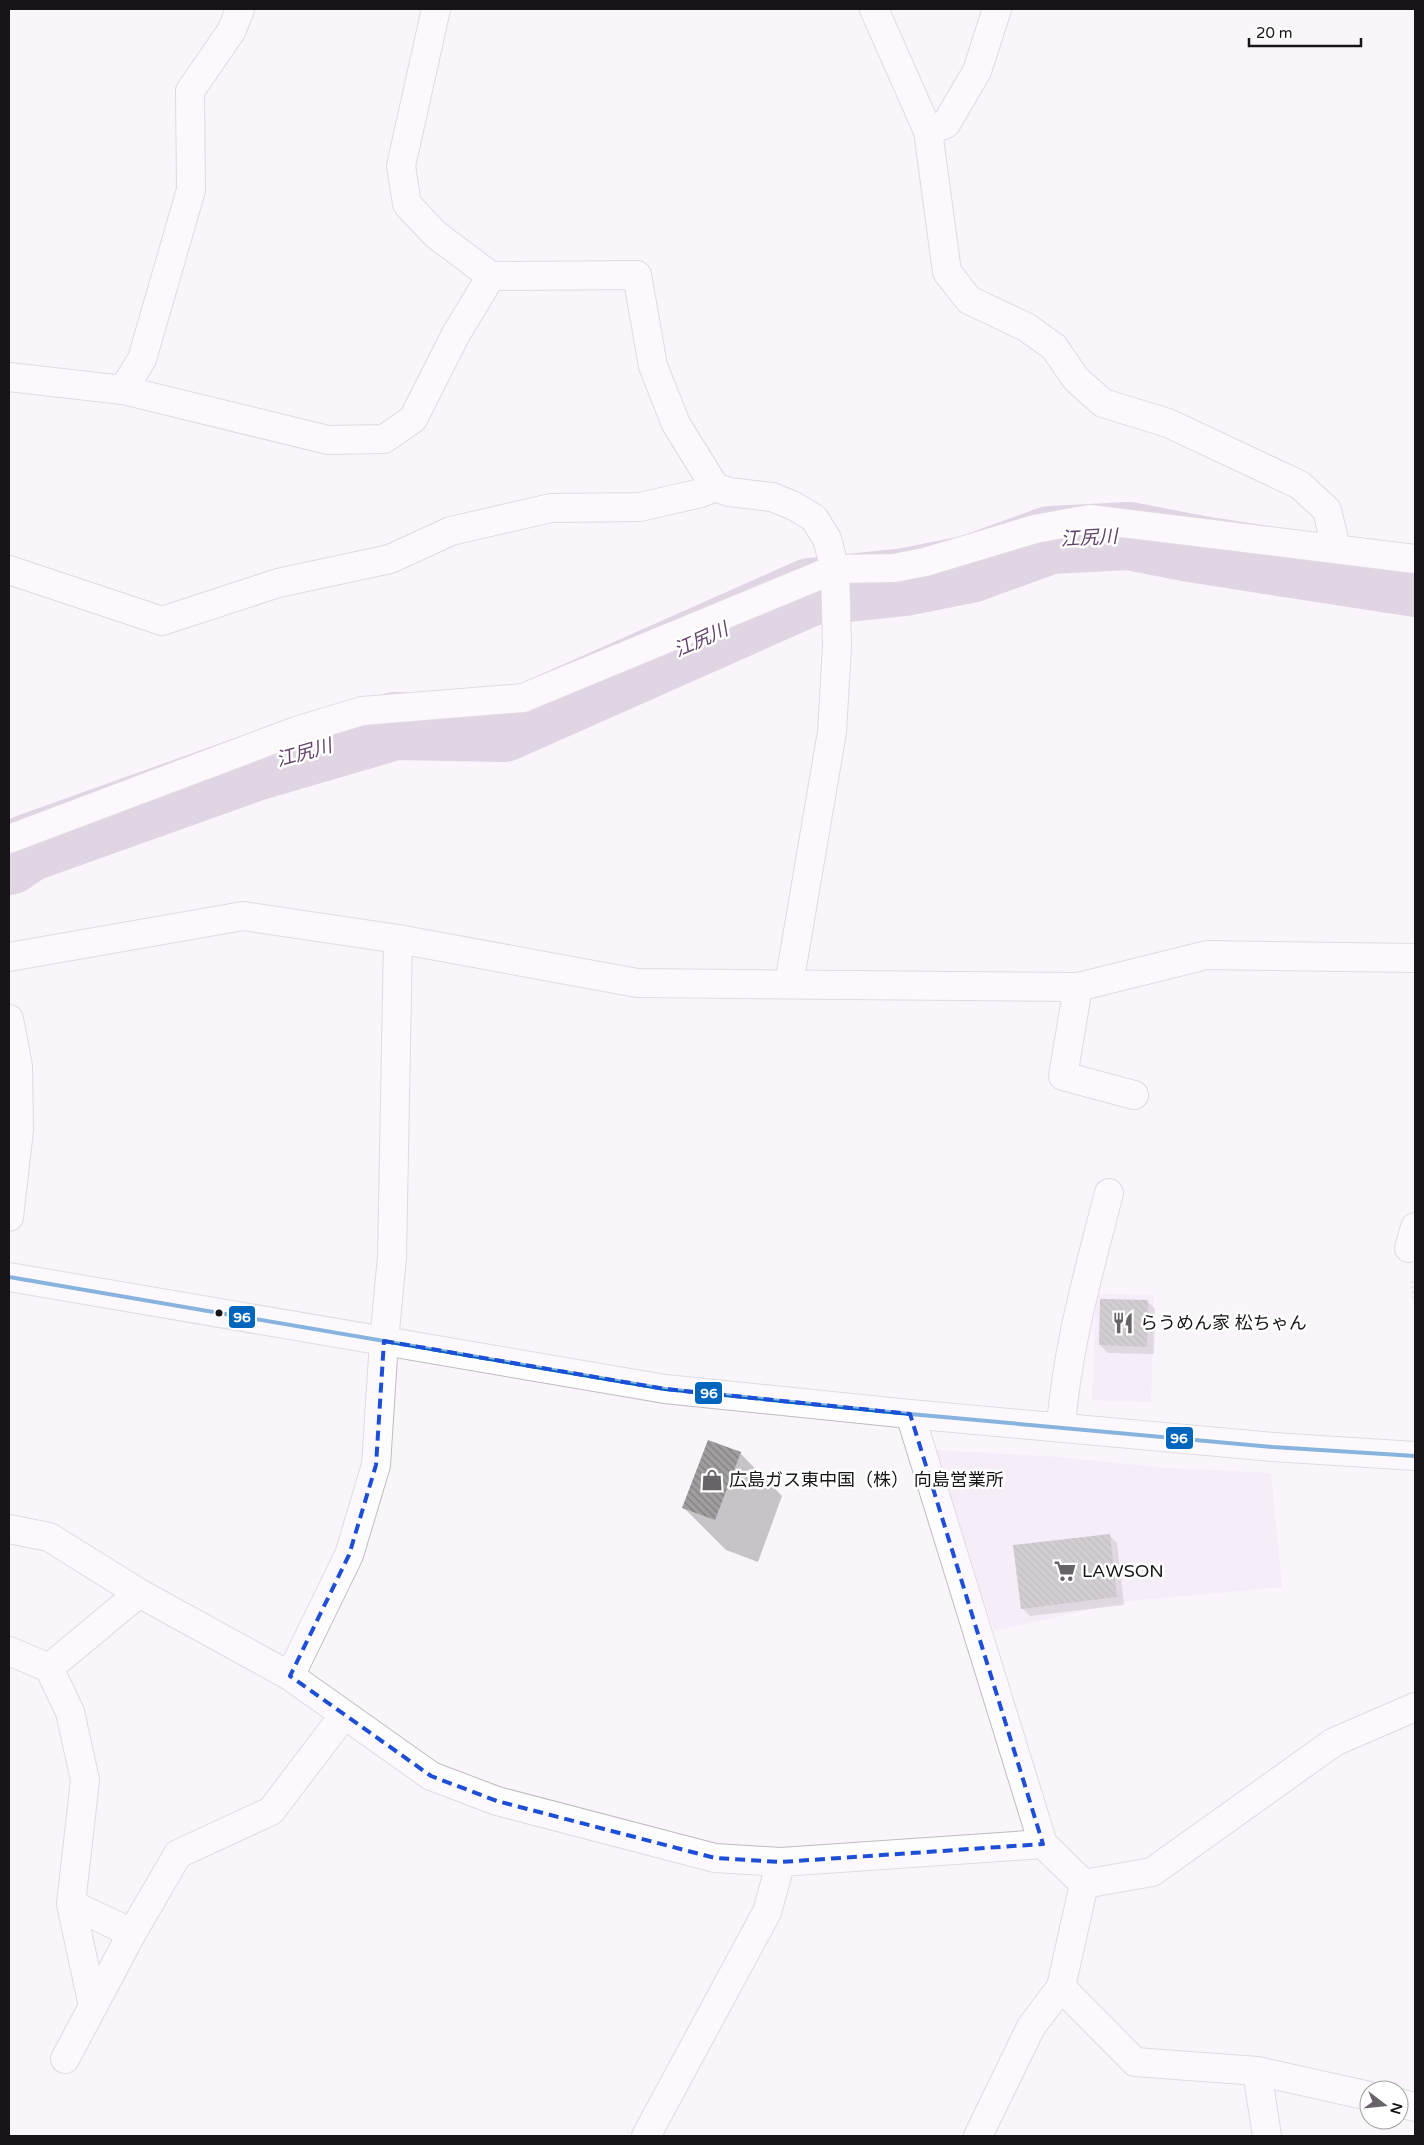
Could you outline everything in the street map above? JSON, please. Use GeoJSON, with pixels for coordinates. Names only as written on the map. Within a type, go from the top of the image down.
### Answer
{"type":"FeatureCollection","features":[{"type":"Feature","properties":{"kind":"main road"},"geometry":{"type":"LineString","coordinates":[[123,390],[142,359],[190,190],[190,91],[232,30],[240,9]]}},
{"type":"Feature","properties":{"kind":"main road"},"geometry":{"type":"LineString","coordinates":[[436,9],[400,166],[407,204],[435,234],[491,276],[636,275],[653,366],[676,424],[714,487],[729,492],[772,497],[794,506],[814,518],[828,539],[835,582],[838,646],[832,732],[789,984]]}},
{"type":"Feature","properties":{"kind":"main road"},"geometry":{"type":"LineString","coordinates":[[874,9],[928,131],[948,272],[969,300],[1026,327],[1054,347],[1076,379],[1103,403],[1168,423],[1300,486],[1327,510],[1336,548]]}},
{"type":"Feature","properties":{"kind":"main road"},"geometry":{"type":"LineString","coordinates":[[928,131],[946,124],[977,71],[998,9]]}},
{"type":"Feature","properties":{"kind":"main road"},"geometry":{"type":"LineString","coordinates":[[9,376],[123,390],[328,440],[384,440],[413,420],[456,334],[491,276]]}},
{"type":"Feature","properties":{"kind":"main road"},"geometry":{"type":"LineString","coordinates":[[9,570],[162,621],[278,584],[390,559],[451,532],[552,508],[640,507],[701,493],[714,487]]}},
{"type":"Feature","properties":{"kind":"main road"},"geometry":{"type":"LineString","coordinates":[[9,839],[296,731],[362,711],[523,698],[835,582],[925,562],[1035,529],[1090,519],[1415,559]]}},
{"type":"Feature","properties":{"kind":"main road"},"geometry":{"type":"LineString","coordinates":[[9,957],[242,916],[398,939],[636,983],[1078,987],[1206,954],[1415,958]]}},
{"type":"Feature","properties":{"kind":"main road"},"geometry":{"type":"LineString","coordinates":[[290,1676],[349,1555],[376,1465],[384,1341],[392,1257],[398,939]]}},
{"type":"Feature","properties":{"kind":"main road"},"geometry":{"type":"LineString","coordinates":[[1078,987],[1063,1076],[1134,1094]]}},
{"type":"Feature","properties":{"kind":"main road"},"geometry":{"type":"LineString","coordinates":[[9,1019],[18,1066],[19,1130],[9,1217]]}},
{"type":"Feature","properties":{"kind":"main road"},"geometry":{"type":"LineString","coordinates":[[1060,1427],[1063,1400],[1084,1288],[1109,1193]]}},
{"type":"Feature","properties":{"kind":"main road"},"geometry":{"type":"LineString","coordinates":[[9,1277],[665,1389],[910,1414],[1273,1447],[1415,1456]]}},
{"type":"Feature","properties":{"kind":"main road"},"geometry":{"type":"LineString","coordinates":[[910,1414],[1043,1844],[1084,1884]]}},
{"type":"Feature","properties":{"kind":"main road"},"geometry":{"type":"LineString","coordinates":[[9,1529],[49,1537],[139,1593],[290,1676],[430,1776],[497,1801],[715,1858],[781,1862],[1043,1844]]}},
{"type":"Feature","properties":{"kind":"main road"},"geometry":{"type":"LineString","coordinates":[[49,1668],[139,1593]]}},
{"type":"Feature","properties":{"kind":"main road"},"geometry":{"type":"LineString","coordinates":[[9,1651],[49,1668],[70,1712],[86,1780],[71,1904],[93,2006]]}},
{"type":"Feature","properties":{"kind":"main road"},"geometry":{"type":"LineString","coordinates":[[1084,1884],[1152,1872],[1334,1742],[1415,1707]]}},
{"type":"Feature","properties":{"kind":"main road"},"geometry":{"type":"LineString","coordinates":[[65,2059],[132,1933],[178,1854],[271,1812],[344,1715]]}},
{"type":"Feature","properties":{"kind":"main road"},"geometry":{"type":"LineString","coordinates":[[646,2136],[767,1912],[781,1862]]}},
{"type":"Feature","properties":{"kind":"main road"},"geometry":{"type":"LineString","coordinates":[[978,2136],[1031,2027],[1061,1987],[1084,1884]]}},
{"type":"Feature","properties":{"kind":"main road"},"geometry":{"type":"LineString","coordinates":[[71,1904],[132,1933]]}},
{"type":"Feature","properties":{"kind":"main road"},"geometry":{"type":"LineString","coordinates":[[1061,1987],[1135,2062],[1257,2072],[1359,2094]]}},
{"type":"Feature","properties":{"kind":"main road"},"geometry":{"type":"LineString","coordinates":[[1257,2072],[1267,2136]]}},
{"type":"Feature","properties":{"kind":"highlighted area"},"geometry":{"type":"Polygon","coordinates":[[[384,1341],[665,1389],[910,1414],[1043,1844],[781,1862],[715,1858],[497,1801],[431,1776],[290,1676],[349,1555],[376,1465],[384,1341]]]}},
{"type":"Feature","properties":{"kind":"shaded area"},"geometry":{"type":"Polygon","coordinates":[[[1096,1294],[1154,1295],[1151,1402],[1092,1400],[1096,1294]]]}},
{"type":"Feature","properties":{"kind":"shaded area"},"geometry":{"type":"Polygon","coordinates":[[[935,1450],[1058,1457],[1165,1468],[1271,1473],[1282,1587],[1128,1601],[994,1631],[935,1450]]]}},
{"type":"Feature","properties":{"kind":"building","name":"らうめん家 松ちゃん"},"geometry":{"type":"Polygon","coordinates":[[[1100,1299],[1148,1300],[1147,1347],[1099,1345],[1100,1299]]]}},
{"type":"Feature","properties":{"kind":"building","name":"広島ガス東中国（株） 向島営業所"},"geometry":{"type":"Polygon","coordinates":[[[708,1440],[741,1452],[715,1520],[682,1508],[708,1440]]]}},
{"type":"Feature","properties":{"kind":"building"},"geometry":{"type":"Polygon","coordinates":[[[1110,1534],[1117,1597],[1021,1609],[1013,1545],[1110,1534]]]}},
{"type":"Feature","properties":{"kind":"waterway","name":"江尻川"},"geometry":{"type":"LineString","coordinates":[[9,861],[28,848],[252,768],[395,726],[504,728],[810,592],[905,582],[970,569],[1050,540],[1129,536],[1196,549],[1415,583]]}},
{"type":"Feature","properties":{"kind":"transit line","name":"96"},"geometry":{"type":"LineString","coordinates":[[9,1277],[665,1389],[910,1414],[1273,1447],[1415,1456]]}},
{"type":"Feature","properties":{"kind":"place","name":"らうめん家 松ちゃん"},"geometry":{"type":"Point","coordinates":[1123,1323]}},
{"type":"Feature","properties":{"kind":"place","name":"広島ガス東中国（株） 向島営業所"},"geometry":{"type":"Point","coordinates":[712,1480]}},
{"type":"Feature","properties":{"kind":"place","name":"LAWSON"},"geometry":{"type":"Point","coordinates":[1065,1571]}}]}
